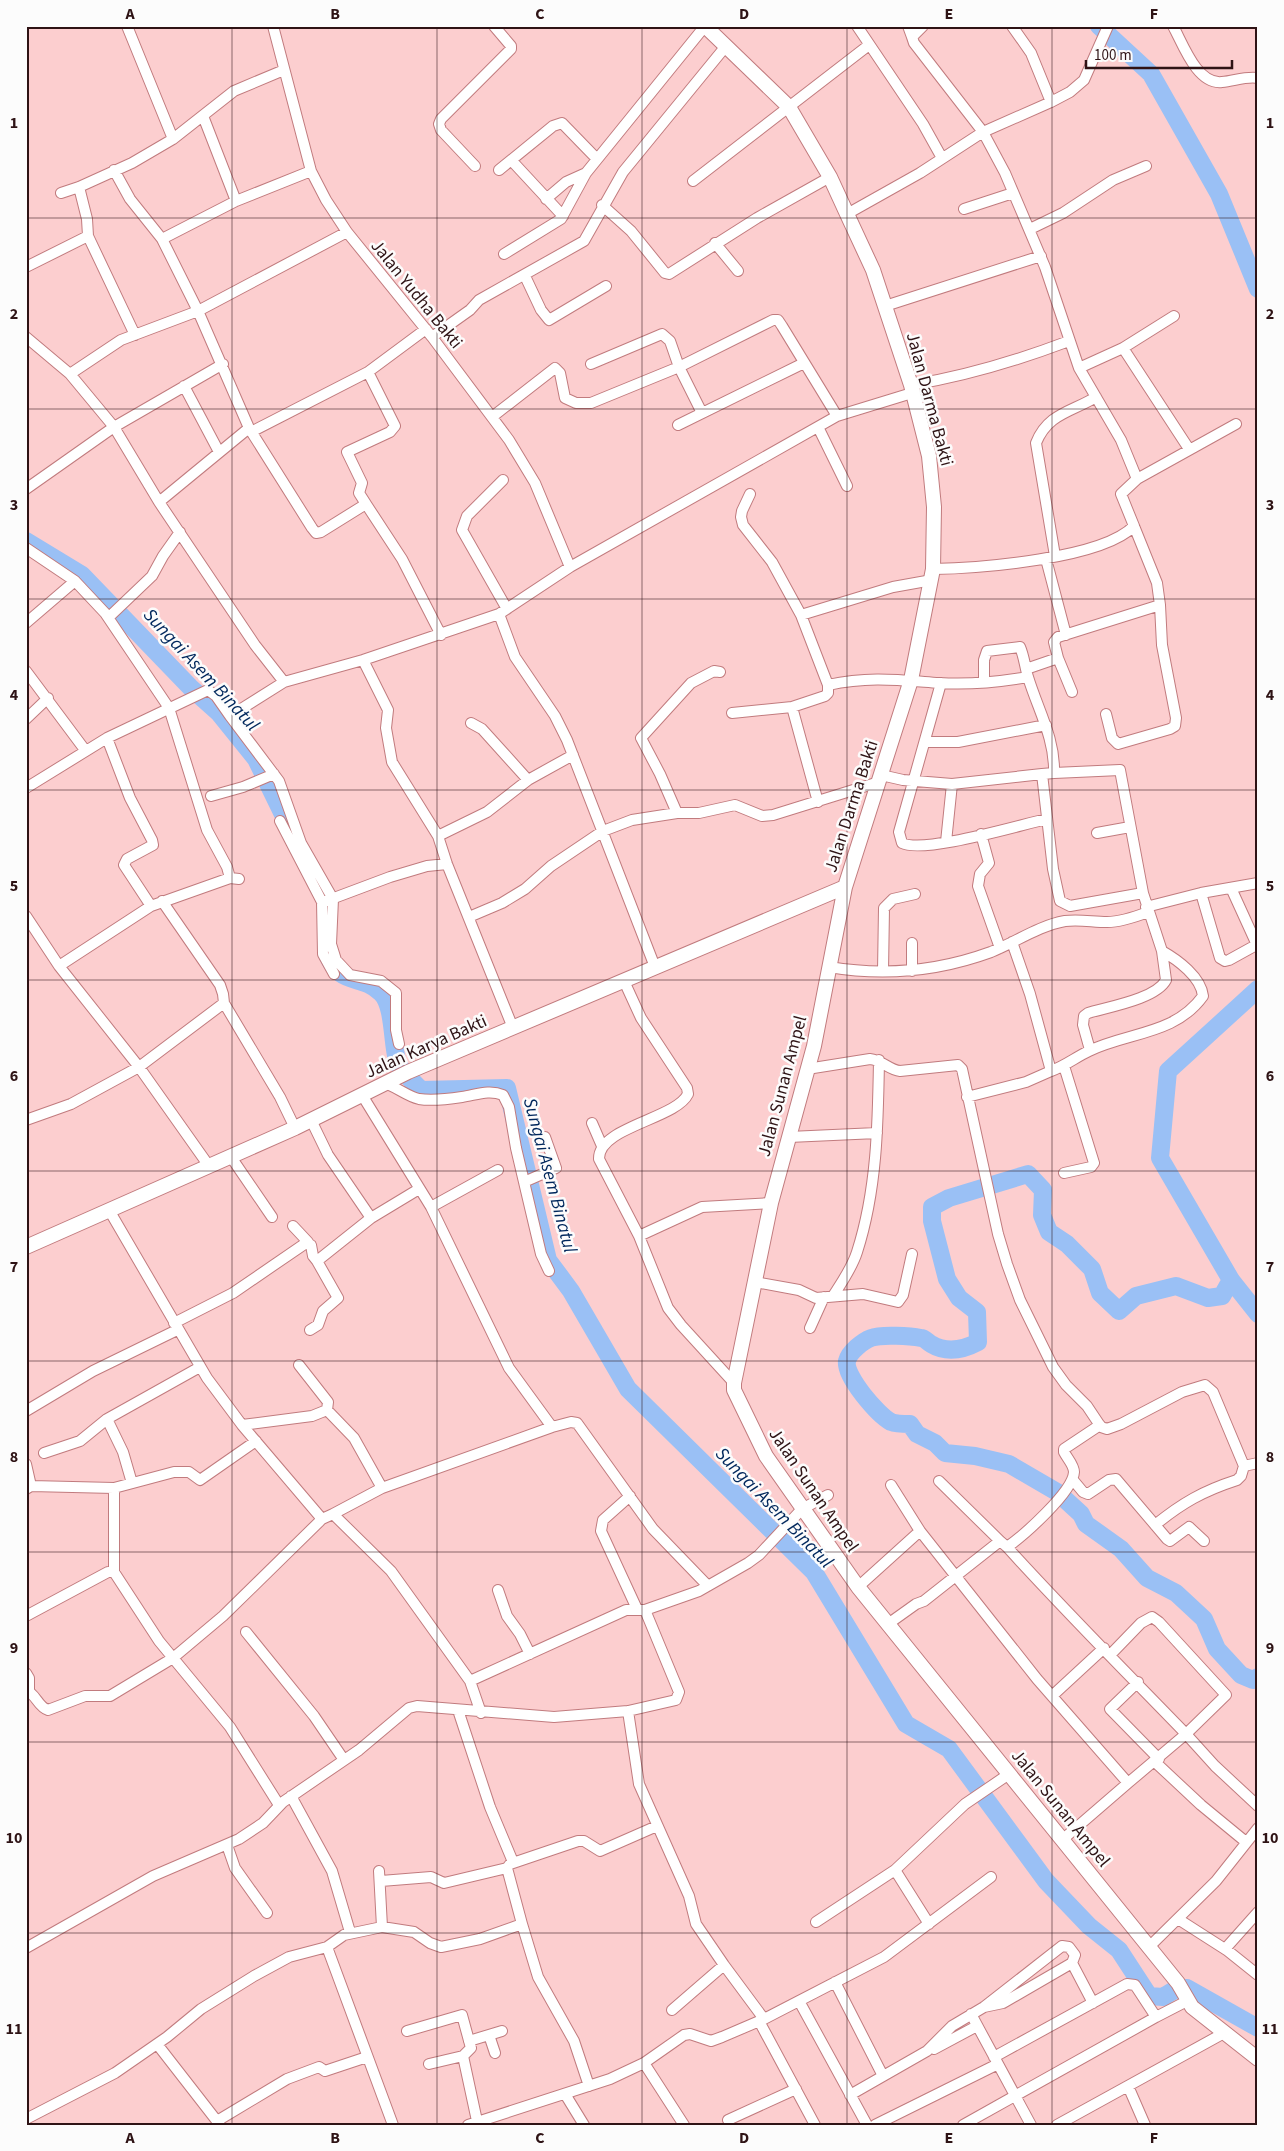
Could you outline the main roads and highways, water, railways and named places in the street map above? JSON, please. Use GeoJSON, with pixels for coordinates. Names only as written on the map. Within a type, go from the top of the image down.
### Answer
{"type":"FeatureCollection","features":[{"type":"Feature","properties":{"kind":"waterway"},"geometry":{"type":"LineString","coordinates":[[1099,26],[1151,74],[1219,194],[1258,289]]}},
{"type":"Feature","properties":{"kind":"waterway","name":"Sungai Asem Binatul"},"geometry":{"type":"LineString","coordinates":[[26,541],[82,575],[191,688],[219,713],[256,759],[297,843]]}},
{"type":"Feature","properties":{"kind":"waterway","name":"Sungai Asem Binatul"},"geometry":{"type":"LineString","coordinates":[[327,954],[338,972],[351,979],[366,983],[381,993],[388,1006],[398,1064],[421,1090],[507,1088],[548,1260],[571,1291],[628,1389],[814,1572],[906,1724],[949,1749],[1046,1881],[1089,1926],[1119,1950],[1149,1996],[1163,1997],[1176,1989],[1187,1988],[1258,2028]]}},
{"type":"Feature","properties":{"kind":"waterway"},"geometry":{"type":"LineString","coordinates":[[1258,989],[1168,1071],[1160,1158],[1231,1280],[1258,1314]]}},
{"type":"Feature","properties":{"kind":"waterway"},"geometry":{"type":"LineString","coordinates":[[1231,1280],[1222,1296],[1208,1298],[1176,1286],[1136,1296],[1119,1311],[1100,1293],[1092,1269],[1067,1244],[1049,1232],[1042,1215],[1043,1190],[1028,1174],[949,1198],[932,1207],[932,1221],[947,1279],[959,1298],[977,1312],[978,1342],[960,1349],[943,1349],[922,1338],[876,1337],[868,1339],[850,1354],[847,1368],[856,1385],[871,1404],[891,1422],[910,1424],[917,1434],[935,1443],[945,1453],[975,1456],[1009,1464],[1057,1492],[1081,1514],[1086,1524],[1121,1549],[1147,1578],[1176,1593],[1204,1619],[1217,1649],[1241,1675],[1253,1680],[1258,1677]]}}]}
